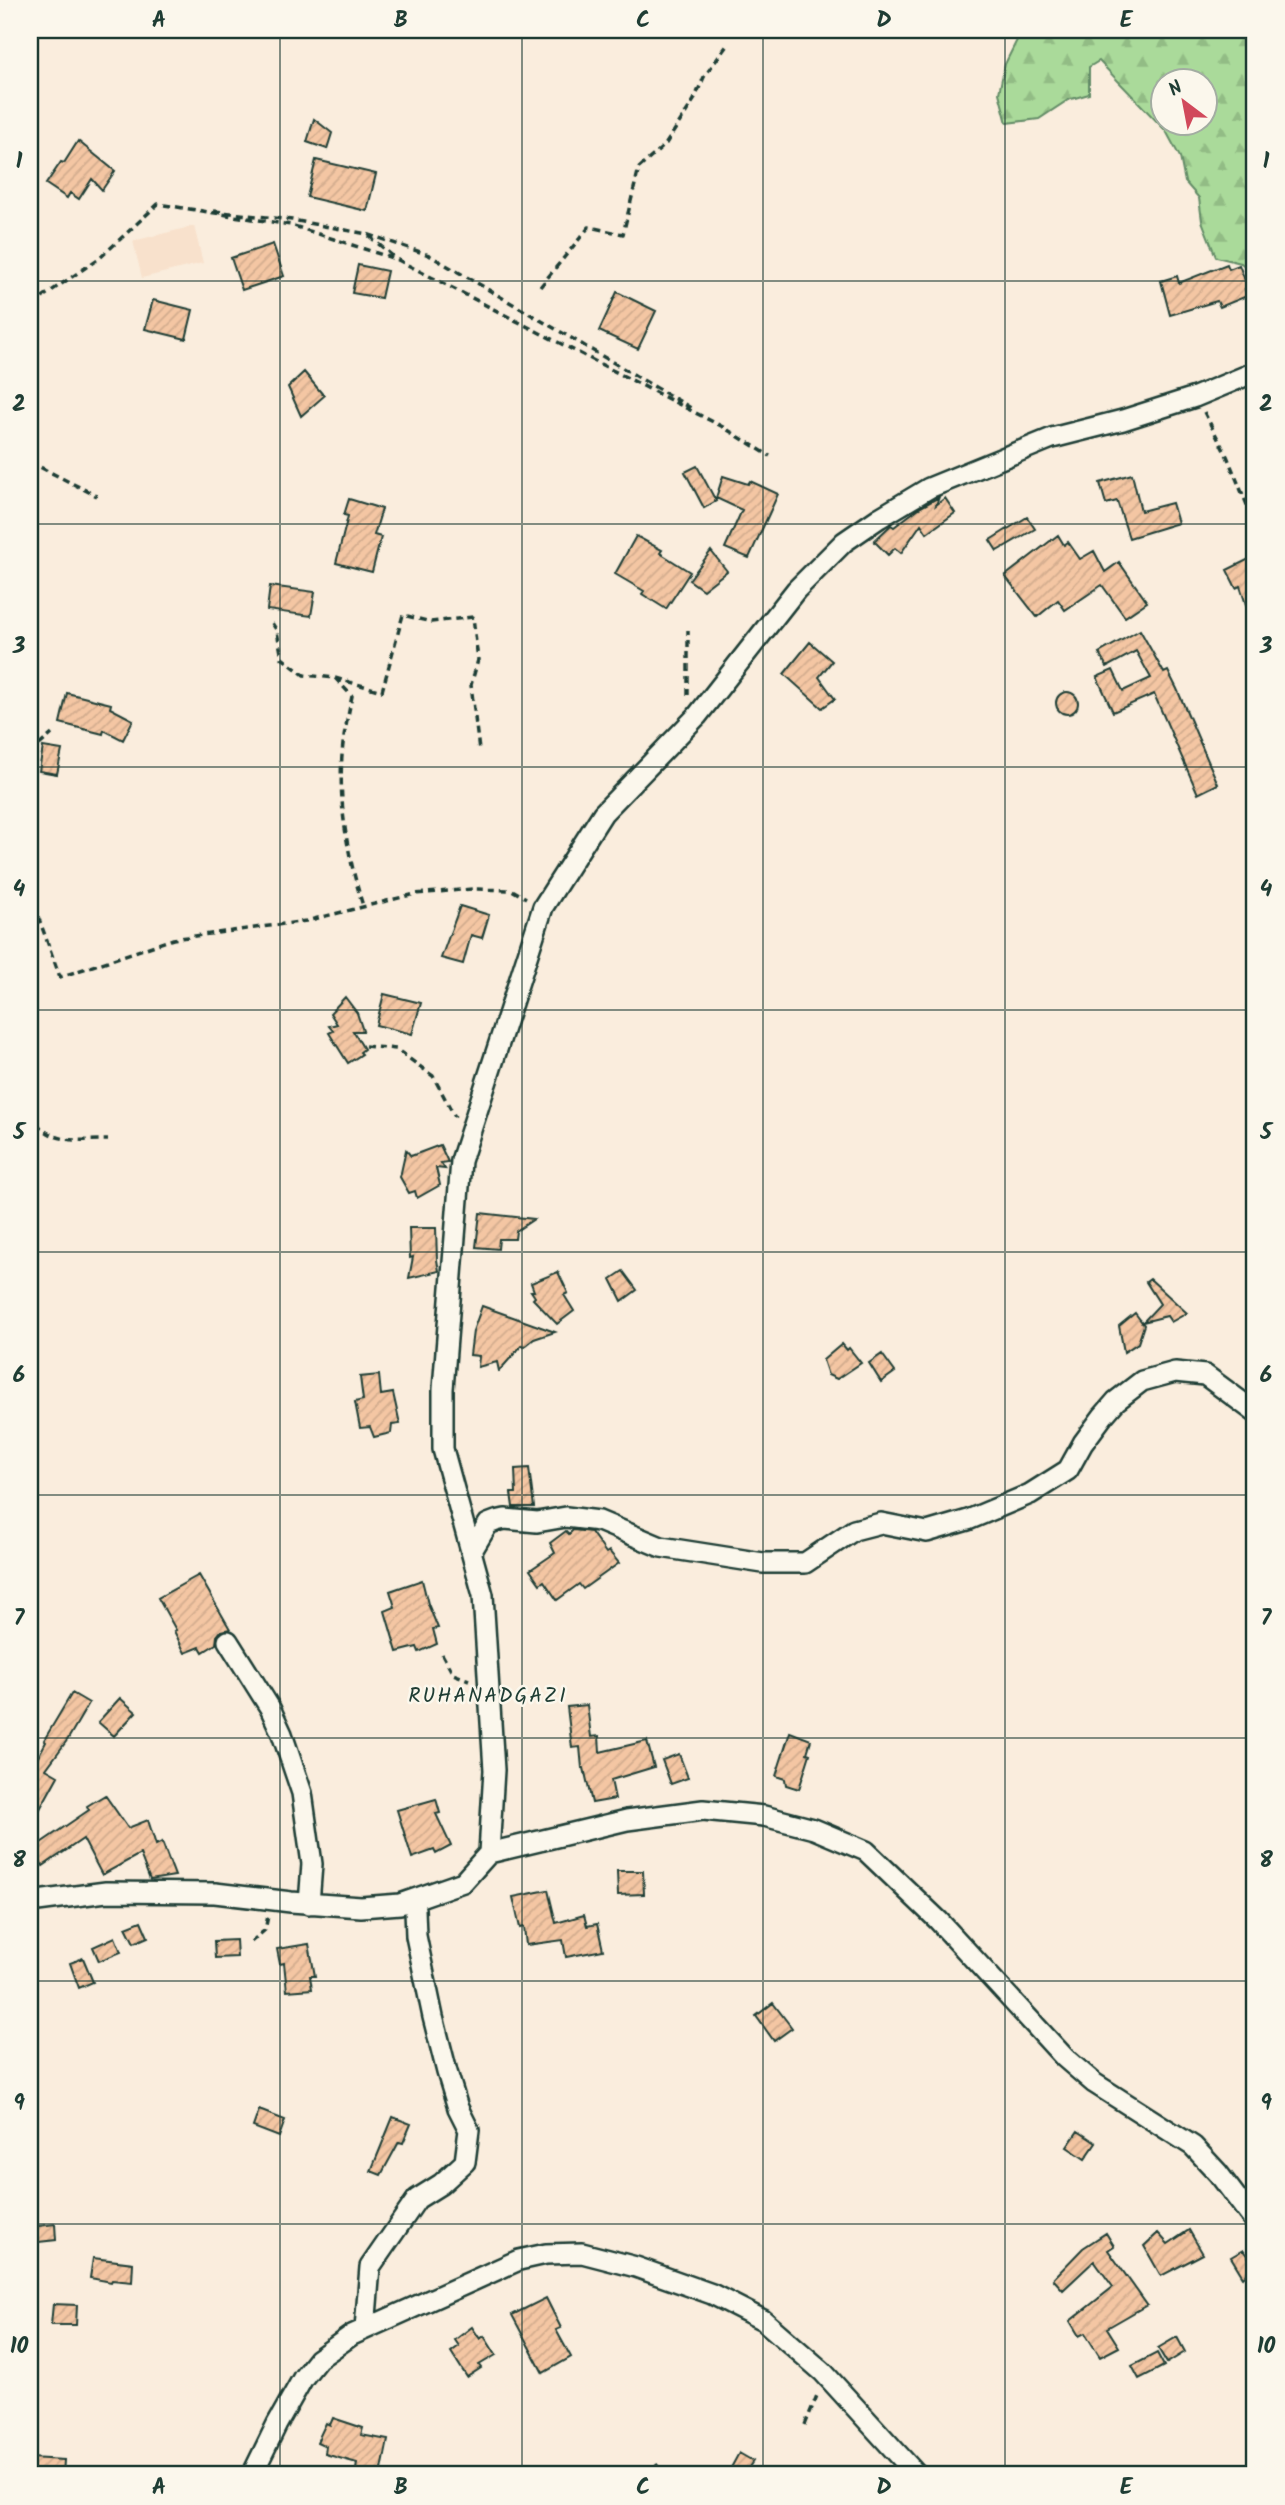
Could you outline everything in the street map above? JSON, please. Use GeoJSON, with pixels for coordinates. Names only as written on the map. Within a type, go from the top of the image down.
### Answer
{"type":"FeatureCollection","features":[{"type":"Feature","properties":{"kind":"street"},"geometry":{"type":"LineString","coordinates":[[489,1853],[494,1770],[483,1595],[443,1450],[445,1342],[461,1161],[543,907],[603,813],[685,729],[796,590],[844,542],[929,488],[1052,438],[1123,420],[1195,397],[1255,372]]}},
{"type":"Feature","properties":{"kind":"street"},"geometry":{"type":"LineString","coordinates":[[472,1551],[488,1524],[495,1521],[505,1519],[537,1522],[566,1517],[599,1521],[661,1547],[764,1563],[804,1563],[855,1530],[881,1523],[926,1532],[968,1521],[1030,1494],[1068,1469],[1103,1416],[1116,1401],[1142,1381],[1175,1372],[1205,1375],[1255,1412]]}},
{"type":"Feature","properties":{"kind":"street"},"geometry":{"type":"LineString","coordinates":[[228,1641],[270,1708],[302,1793],[312,1864],[309,1904]]}},
{"type":"Feature","properties":{"kind":"street"},"geometry":{"type":"LineString","coordinates":[[30,1902],[106,1892],[215,1893],[361,1907],[400,1904],[463,1882],[489,1853],[627,1820],[703,1810],[764,1816],[814,1829],[866,1851],[938,1920],[1065,2058],[1094,2083],[1193,2146],[1218,2173],[1255,2222]]}},
{"type":"Feature","properties":{"kind":"street"},"geometry":{"type":"LineString","coordinates":[[365,2329],[370,2267],[417,2199],[441,2184],[465,2162],[469,2130],[458,2108],[433,2017],[416,1936],[412,1900]]}},
{"type":"Feature","properties":{"kind":"street"},"geometry":{"type":"LineString","coordinates":[[252,2475],[277,2424],[310,2368],[318,2359],[352,2335],[519,2260],[582,2253],[636,2267],[712,2294],[764,2320],[826,2375],[917,2475]]}},
{"type":"Feature","properties":{"kind":"path"},"geometry":{"type":"LineString","coordinates":[[540,287],[589,227],[623,234],[639,168],[665,145],[694,100],[704,77],[728,44]]}},
{"type":"Feature","properties":{"kind":"path"},"geometry":{"type":"LineString","coordinates":[[158,204],[290,225],[398,260],[723,427]]}},
{"type":"Feature","properties":{"kind":"path"},"geometry":{"type":"LineString","coordinates":[[30,319],[44,296],[101,257],[158,204],[292,220],[367,234],[429,255],[770,456]]}},
{"type":"Feature","properties":{"kind":"path"},"geometry":{"type":"LineString","coordinates":[[367,234],[398,260]]}},
{"type":"Feature","properties":{"kind":"path"},"geometry":{"type":"LineString","coordinates":[[1195,397],[1227,456],[1254,522]]}},
{"type":"Feature","properties":{"kind":"path"},"geometry":{"type":"LineString","coordinates":[[30,461],[97,496]]}},
{"type":"Feature","properties":{"kind":"path"},"geometry":{"type":"LineString","coordinates":[[272,623],[277,631],[282,658],[304,675],[335,678],[382,691],[402,615],[431,622],[473,617],[478,660],[471,685],[479,750]]}},
{"type":"Feature","properties":{"kind":"path"},"geometry":{"type":"LineString","coordinates":[[685,729],[689,678],[688,630]]}},
{"type":"Feature","properties":{"kind":"path"},"geometry":{"type":"LineString","coordinates":[[335,678],[352,696],[343,745],[342,812],[353,875],[363,906]]}},
{"type":"Feature","properties":{"kind":"path"},"geometry":{"type":"LineString","coordinates":[[30,753],[52,734]]}},
{"type":"Feature","properties":{"kind":"path"},"geometry":{"type":"LineString","coordinates":[[30,894],[60,977],[173,939],[306,921],[415,894],[472,889],[512,890],[543,907]]}},
{"type":"Feature","properties":{"kind":"path"},"geometry":{"type":"LineString","coordinates":[[365,1045],[396,1049],[433,1076],[468,1140]]}},
{"type":"Feature","properties":{"kind":"path"},"geometry":{"type":"LineString","coordinates":[[30,1113],[36,1124],[59,1140],[108,1140]]}},
{"type":"Feature","properties":{"kind":"path"},"geometry":{"type":"LineString","coordinates":[[442,1654],[453,1674],[483,1685],[490,1699]]}},
{"type":"Feature","properties":{"kind":"path"},"geometry":{"type":"LineString","coordinates":[[251,1942],[265,1930],[272,1900]]}},
{"type":"Feature","properties":{"kind":"path"},"geometry":{"type":"LineString","coordinates":[[805,2425],[826,2375]]}},
{"type":"Feature","properties":{"kind":"path"},"geometry":{"type":"LineString","coordinates":[[656,2464],[664,2475]]}},
{"type":"Feature","properties":{"kind":"shaded area"},"geometry":{"type":"Polygon","coordinates":[[[194,226],[203,263],[142,278],[133,241],[194,226]]]}},
{"type":"Feature","properties":{"kind":"green space"},"geometry":{"type":"Polygon","coordinates":[[[1022,30],[1255,30],[1255,145],[1250,149],[1250,163],[1255,167],[1255,241],[1247,268],[1241,263],[1216,257],[1202,221],[1199,198],[1185,182],[1180,157],[1169,136],[1218,136],[1218,66],[1148,66],[1148,112],[1099,61],[1089,67],[1089,94],[1068,100],[1039,119],[1007,123],[999,93],[1005,64],[1022,30]]]}},
{"type":"Feature","properties":{"kind":"building"},"geometry":{"type":"Polygon","coordinates":[[[314,119],[332,133],[327,149],[307,142],[314,119]]]}},
{"type":"Feature","properties":{"kind":"building"},"geometry":{"type":"Polygon","coordinates":[[[78,141],[115,171],[102,190],[92,179],[79,199],[70,193],[67,198],[46,184],[78,141]]]}},
{"type":"Feature","properties":{"kind":"building"},"geometry":{"type":"Polygon","coordinates":[[[316,160],[376,174],[367,211],[307,197],[316,160]]]}},
{"type":"Feature","properties":{"kind":"building"},"geometry":{"type":"Polygon","coordinates":[[[273,244],[284,276],[242,290],[231,258],[273,244]]]}},
{"type":"Feature","properties":{"kind":"building"},"geometry":{"type":"Polygon","coordinates":[[[1227,264],[1229,269],[1239,265],[1248,288],[1245,289],[1247,296],[1220,307],[1217,301],[1170,315],[1161,281],[1177,276],[1179,283],[1227,264]]]}},
{"type":"Feature","properties":{"kind":"building"},"geometry":{"type":"Polygon","coordinates":[[[358,265],[387,271],[381,298],[352,293],[358,265]]]}},
{"type":"Feature","properties":{"kind":"building"},"geometry":{"type":"Polygon","coordinates":[[[617,292],[656,311],[638,349],[599,331],[617,292]]]}},
{"type":"Feature","properties":{"kind":"building"},"geometry":{"type":"Polygon","coordinates":[[[153,300],[193,310],[186,339],[145,329],[153,300]]]}},
{"type":"Feature","properties":{"kind":"building"},"geometry":{"type":"Polygon","coordinates":[[[304,372],[324,396],[301,416],[288,387],[304,372]]]}},
{"type":"Feature","properties":{"kind":"building"},"geometry":{"type":"Polygon","coordinates":[[[697,466],[716,501],[704,508],[685,472],[697,466]]]}},
{"type":"Feature","properties":{"kind":"building"},"geometry":{"type":"Polygon","coordinates":[[[1132,474],[1141,511],[1172,503],[1178,523],[1129,538],[1117,501],[1106,504],[1100,483],[1132,474]]]}},
{"type":"Feature","properties":{"kind":"building"},"geometry":{"type":"Polygon","coordinates":[[[723,476],[748,484],[750,481],[778,494],[749,558],[725,548],[742,510],[716,498],[723,476]]]}},
{"type":"Feature","properties":{"kind":"building"},"geometry":{"type":"Polygon","coordinates":[[[939,497],[936,505],[945,498],[955,513],[927,533],[921,524],[901,553],[895,548],[888,555],[874,541],[891,525],[894,527],[939,497]]]}},
{"type":"Feature","properties":{"kind":"building"},"geometry":{"type":"Polygon","coordinates":[[[349,499],[382,509],[374,535],[381,537],[372,572],[336,563],[348,516],[344,515],[349,499]]]}},
{"type":"Feature","properties":{"kind":"building"},"geometry":{"type":"Polygon","coordinates":[[[1027,517],[1035,529],[997,551],[990,540],[1027,517]]]}},
{"type":"Feature","properties":{"kind":"building"},"geometry":{"type":"Polygon","coordinates":[[[1058,535],[1064,545],[1068,542],[1080,559],[1094,551],[1105,572],[1119,562],[1147,602],[1125,617],[1102,585],[1065,610],[1058,600],[1037,617],[1005,576],[1058,535]]]}},
{"type":"Feature","properties":{"kind":"building"},"geometry":{"type":"Polygon","coordinates":[[[636,536],[662,550],[660,553],[690,572],[666,609],[642,594],[644,591],[615,574],[636,536]]]}},
{"type":"Feature","properties":{"kind":"building"},"geometry":{"type":"Polygon","coordinates":[[[711,551],[727,571],[703,590],[689,580],[711,551]]]}},
{"type":"Feature","properties":{"kind":"building"},"geometry":{"type":"Polygon","coordinates":[[[1255,556],[1255,622],[1252,623],[1240,586],[1236,588],[1227,570],[1255,556]]]}},
{"type":"Feature","properties":{"kind":"building"},"geometry":{"type":"Polygon","coordinates":[[[270,586],[315,592],[311,616],[267,610],[270,586]]]}},
{"type":"Feature","properties":{"kind":"building"},"geometry":{"type":"Polygon","coordinates":[[[1140,630],[1164,673],[1168,671],[1218,784],[1198,794],[1154,694],[1113,712],[1097,677],[1113,670],[1123,691],[1151,678],[1136,651],[1107,667],[1099,653],[1140,630]]]}},
{"type":"Feature","properties":{"kind":"building"},"geometry":{"type":"Polygon","coordinates":[[[810,642],[832,661],[819,677],[835,699],[822,708],[784,674],[810,642]]]}},
{"type":"Feature","properties":{"kind":"building"},"geometry":{"type":"Polygon","coordinates":[[[1067,692],[1077,699],[1078,703],[1071,713],[1067,714],[1057,707],[1056,703],[1063,693],[1067,692]]]}},
{"type":"Feature","properties":{"kind":"building"},"geometry":{"type":"Polygon","coordinates":[[[67,693],[111,704],[110,708],[133,720],[123,740],[104,730],[103,734],[60,723],[67,693]]]}},
{"type":"Feature","properties":{"kind":"building"},"geometry":{"type":"Polygon","coordinates":[[[43,747],[62,750],[57,774],[39,771],[43,747]]]}},
{"type":"Feature","properties":{"kind":"building"},"geometry":{"type":"Polygon","coordinates":[[[460,906],[489,915],[482,938],[471,935],[463,964],[441,958],[460,906]]]}},
{"type":"Feature","properties":{"kind":"building"},"geometry":{"type":"Polygon","coordinates":[[[384,994],[421,1003],[412,1034],[376,1025],[384,994]]]}},
{"type":"Feature","properties":{"kind":"building"},"geometry":{"type":"Polygon","coordinates":[[[345,997],[357,1013],[363,1031],[353,1031],[364,1049],[360,1052],[362,1054],[348,1063],[329,1033],[333,1031],[329,1026],[337,1024],[330,1013],[345,997]]]}},
{"type":"Feature","properties":{"kind":"building"},"geometry":{"type":"Polygon","coordinates":[[[440,1145],[448,1162],[441,1163],[445,1169],[436,1168],[440,1185],[417,1198],[415,1191],[409,1193],[400,1177],[406,1150],[411,1156],[440,1145]]]}},
{"type":"Feature","properties":{"kind":"building"},"geometry":{"type":"Polygon","coordinates":[[[480,1213],[534,1219],[516,1231],[515,1239],[499,1239],[498,1249],[476,1247],[480,1213]]]}},
{"type":"Feature","properties":{"kind":"building"},"geometry":{"type":"Polygon","coordinates":[[[409,1228],[436,1228],[439,1271],[409,1278],[413,1257],[410,1258],[409,1228]]]}},
{"type":"Feature","properties":{"kind":"building"},"geometry":{"type":"Polygon","coordinates":[[[623,1271],[637,1290],[622,1301],[611,1279],[623,1271]]]}},
{"type":"Feature","properties":{"kind":"building"},"geometry":{"type":"Polygon","coordinates":[[[558,1272],[568,1293],[564,1295],[574,1311],[557,1324],[533,1299],[535,1297],[531,1291],[534,1291],[531,1283],[558,1272]]]}},
{"type":"Feature","properties":{"kind":"building"},"geometry":{"type":"Polygon","coordinates":[[[1150,1279],[1187,1313],[1171,1322],[1167,1316],[1143,1322],[1160,1304],[1146,1282],[1150,1279]]]}},
{"type":"Feature","properties":{"kind":"building"},"geometry":{"type":"Polygon","coordinates":[[[482,1306],[555,1332],[534,1339],[524,1347],[522,1345],[499,1371],[497,1362],[478,1367],[479,1356],[470,1355],[473,1331],[482,1306]]]}},
{"type":"Feature","properties":{"kind":"building"},"geometry":{"type":"Polygon","coordinates":[[[1135,1313],[1144,1325],[1138,1343],[1124,1352],[1119,1326],[1135,1313]]]}},
{"type":"Feature","properties":{"kind":"building"},"geometry":{"type":"Polygon","coordinates":[[[842,1344],[847,1350],[849,1348],[861,1363],[837,1379],[828,1375],[823,1360],[842,1344]]]}},
{"type":"Feature","properties":{"kind":"building"},"geometry":{"type":"Polygon","coordinates":[[[882,1354],[895,1372],[881,1382],[869,1363],[882,1354]]]}},
{"type":"Feature","properties":{"kind":"building"},"geometry":{"type":"Polygon","coordinates":[[[379,1375],[381,1395],[393,1393],[400,1424],[392,1425],[391,1433],[374,1437],[370,1427],[360,1428],[355,1402],[363,1400],[360,1377],[379,1375]]]}},
{"type":"Feature","properties":{"kind":"building"},"geometry":{"type":"Polygon","coordinates":[[[529,1468],[534,1507],[513,1507],[511,1493],[516,1493],[515,1469],[529,1468]]]}},
{"type":"Feature","properties":{"kind":"building"},"geometry":{"type":"Polygon","coordinates":[[[573,1530],[591,1532],[606,1553],[609,1551],[619,1563],[583,1589],[579,1584],[557,1600],[544,1581],[540,1584],[530,1570],[555,1553],[550,1543],[566,1531],[569,1534],[573,1530]]]}},
{"type":"Feature","properties":{"kind":"building"},"geometry":{"type":"Polygon","coordinates":[[[199,1575],[230,1629],[221,1631],[216,1644],[203,1652],[200,1647],[185,1653],[158,1598],[199,1575]]]}},
{"type":"Feature","properties":{"kind":"building"},"geometry":{"type":"Polygon","coordinates":[[[422,1580],[438,1628],[433,1629],[437,1644],[419,1652],[417,1647],[397,1652],[385,1611],[395,1607],[390,1591],[422,1580]]]}},
{"type":"Feature","properties":{"kind":"building"},"geometry":{"type":"Polygon","coordinates":[[[72,1693],[89,1703],[46,1769],[58,1776],[30,1827],[30,1772],[46,1742],[44,1740],[72,1693]]]}},
{"type":"Feature","properties":{"kind":"building"},"geometry":{"type":"Polygon","coordinates":[[[120,1698],[136,1712],[114,1736],[98,1722],[120,1698]]]}},
{"type":"Feature","properties":{"kind":"building"},"geometry":{"type":"Polygon","coordinates":[[[587,1705],[591,1737],[599,1736],[600,1752],[647,1741],[654,1767],[611,1780],[615,1799],[592,1803],[582,1768],[580,1747],[572,1748],[567,1707],[587,1705]]]}},
{"type":"Feature","properties":{"kind":"building"},"geometry":{"type":"Polygon","coordinates":[[[790,1732],[811,1740],[807,1753],[810,1754],[799,1789],[786,1785],[785,1779],[776,1776],[790,1732]]]}},
{"type":"Feature","properties":{"kind":"building"},"geometry":{"type":"Polygon","coordinates":[[[679,1754],[688,1778],[671,1784],[662,1760],[679,1754]]]}},
{"type":"Feature","properties":{"kind":"building"},"geometry":{"type":"Polygon","coordinates":[[[105,1795],[128,1828],[148,1820],[156,1845],[162,1842],[175,1876],[150,1880],[140,1854],[102,1875],[83,1839],[43,1866],[32,1849],[89,1810],[87,1806],[105,1795]]]}},
{"type":"Feature","properties":{"kind":"building"},"geometry":{"type":"Polygon","coordinates":[[[436,1799],[440,1813],[436,1814],[451,1846],[436,1854],[434,1850],[412,1858],[397,1810],[436,1799]]]}},
{"type":"Feature","properties":{"kind":"building"},"geometry":{"type":"Polygon","coordinates":[[[617,1871],[643,1871],[644,1894],[618,1895],[617,1871]]]}},
{"type":"Feature","properties":{"kind":"building"},"geometry":{"type":"Polygon","coordinates":[[[548,1890],[556,1923],[584,1915],[587,1926],[597,1924],[603,1950],[566,1957],[563,1940],[526,1945],[524,1927],[520,1928],[513,1897],[548,1890]]]}},
{"type":"Feature","properties":{"kind":"building"},"geometry":{"type":"Polygon","coordinates":[[[141,1921],[148,1937],[134,1943],[126,1927],[141,1921]]]}},
{"type":"Feature","properties":{"kind":"building"},"geometry":{"type":"Polygon","coordinates":[[[115,1937],[121,1952],[99,1961],[93,1947],[115,1937]]]}},
{"type":"Feature","properties":{"kind":"building"},"geometry":{"type":"Polygon","coordinates":[[[236,1940],[237,1957],[215,1958],[214,1941],[236,1940]]]}},
{"type":"Feature","properties":{"kind":"building"},"geometry":{"type":"Polygon","coordinates":[[[309,1944],[315,1976],[310,1976],[312,1989],[287,1991],[284,1963],[280,1964],[277,1949],[309,1944]]]}},
{"type":"Feature","properties":{"kind":"building"},"geometry":{"type":"Polygon","coordinates":[[[83,1958],[93,1982],[79,1988],[70,1963],[83,1958]]]}},
{"type":"Feature","properties":{"kind":"building"},"geometry":{"type":"Polygon","coordinates":[[[773,2003],[792,2028],[774,2041],[756,2016],[773,2003]]]}},
{"type":"Feature","properties":{"kind":"building"},"geometry":{"type":"Polygon","coordinates":[[[259,2110],[285,2120],[279,2137],[253,2127],[259,2110]]]}},
{"type":"Feature","properties":{"kind":"building"},"geometry":{"type":"Polygon","coordinates":[[[393,2117],[411,2124],[403,2143],[399,2142],[381,2175],[371,2171],[393,2117]]]}},
{"type":"Feature","properties":{"kind":"building"},"geometry":{"type":"Polygon","coordinates":[[[1078,2131],[1096,2143],[1085,2159],[1067,2147],[1078,2131]]]}},
{"type":"Feature","properties":{"kind":"building"},"geometry":{"type":"Polygon","coordinates":[[[55,2224],[56,2240],[30,2243],[30,2227],[55,2224]]]}},
{"type":"Feature","properties":{"kind":"building"},"geometry":{"type":"Polygon","coordinates":[[[1189,2230],[1203,2254],[1161,2276],[1144,2246],[1158,2233],[1168,2244],[1189,2230]]]}},
{"type":"Feature","properties":{"kind":"building"},"geometry":{"type":"Polygon","coordinates":[[[1106,2233],[1114,2246],[1108,2250],[1147,2305],[1107,2328],[1119,2347],[1100,2357],[1085,2333],[1079,2336],[1070,2321],[1113,2287],[1094,2261],[1063,2290],[1053,2279],[1083,2248],[1106,2233]]]}},
{"type":"Feature","properties":{"kind":"building"},"geometry":{"type":"Polygon","coordinates":[[[1243,2250],[1255,2267],[1243,2277],[1231,2257],[1243,2250]]]}},
{"type":"Feature","properties":{"kind":"building"},"geometry":{"type":"Polygon","coordinates":[[[93,2258],[133,2263],[132,2282],[90,2278],[93,2258]]]}},
{"type":"Feature","properties":{"kind":"building"},"geometry":{"type":"Polygon","coordinates":[[[546,2298],[561,2328],[556,2330],[571,2357],[543,2373],[512,2315],[546,2298]]]}},
{"type":"Feature","properties":{"kind":"building"},"geometry":{"type":"Polygon","coordinates":[[[53,2304],[77,2305],[76,2325],[51,2325],[53,2304]]]}},
{"type":"Feature","properties":{"kind":"building"},"geometry":{"type":"Polygon","coordinates":[[[472,2327],[480,2339],[484,2336],[496,2355],[479,2365],[481,2368],[467,2377],[451,2352],[459,2346],[455,2340],[472,2327]]]}},
{"type":"Feature","properties":{"kind":"building"},"geometry":{"type":"Polygon","coordinates":[[[1177,2337],[1185,2352],[1167,2363],[1158,2348],[1177,2337]]]}},
{"type":"Feature","properties":{"kind":"building"},"geometry":{"type":"Polygon","coordinates":[[[1157,2353],[1164,2366],[1139,2379],[1132,2366],[1157,2353]]]}},
{"type":"Feature","properties":{"kind":"building"},"geometry":{"type":"Polygon","coordinates":[[[333,2418],[363,2428],[361,2435],[388,2440],[381,2475],[356,2470],[357,2463],[325,2454],[326,2446],[317,2442],[326,2423],[330,2425],[333,2418]]]}},
{"type":"Feature","properties":{"kind":"building"},"geometry":{"type":"Polygon","coordinates":[[[739,2453],[753,2461],[744,2475],[727,2475],[739,2453]]]}},
{"type":"Feature","properties":{"kind":"building"},"geometry":{"type":"Polygon","coordinates":[[[30,2458],[64,2460],[63,2475],[30,2475],[30,2458]]]}},
{"type":"Feature","properties":{"kind":"district","name":"RUHANADGAZI"},"geometry":{"type":"Point","coordinates":[488,1695]}}]}
